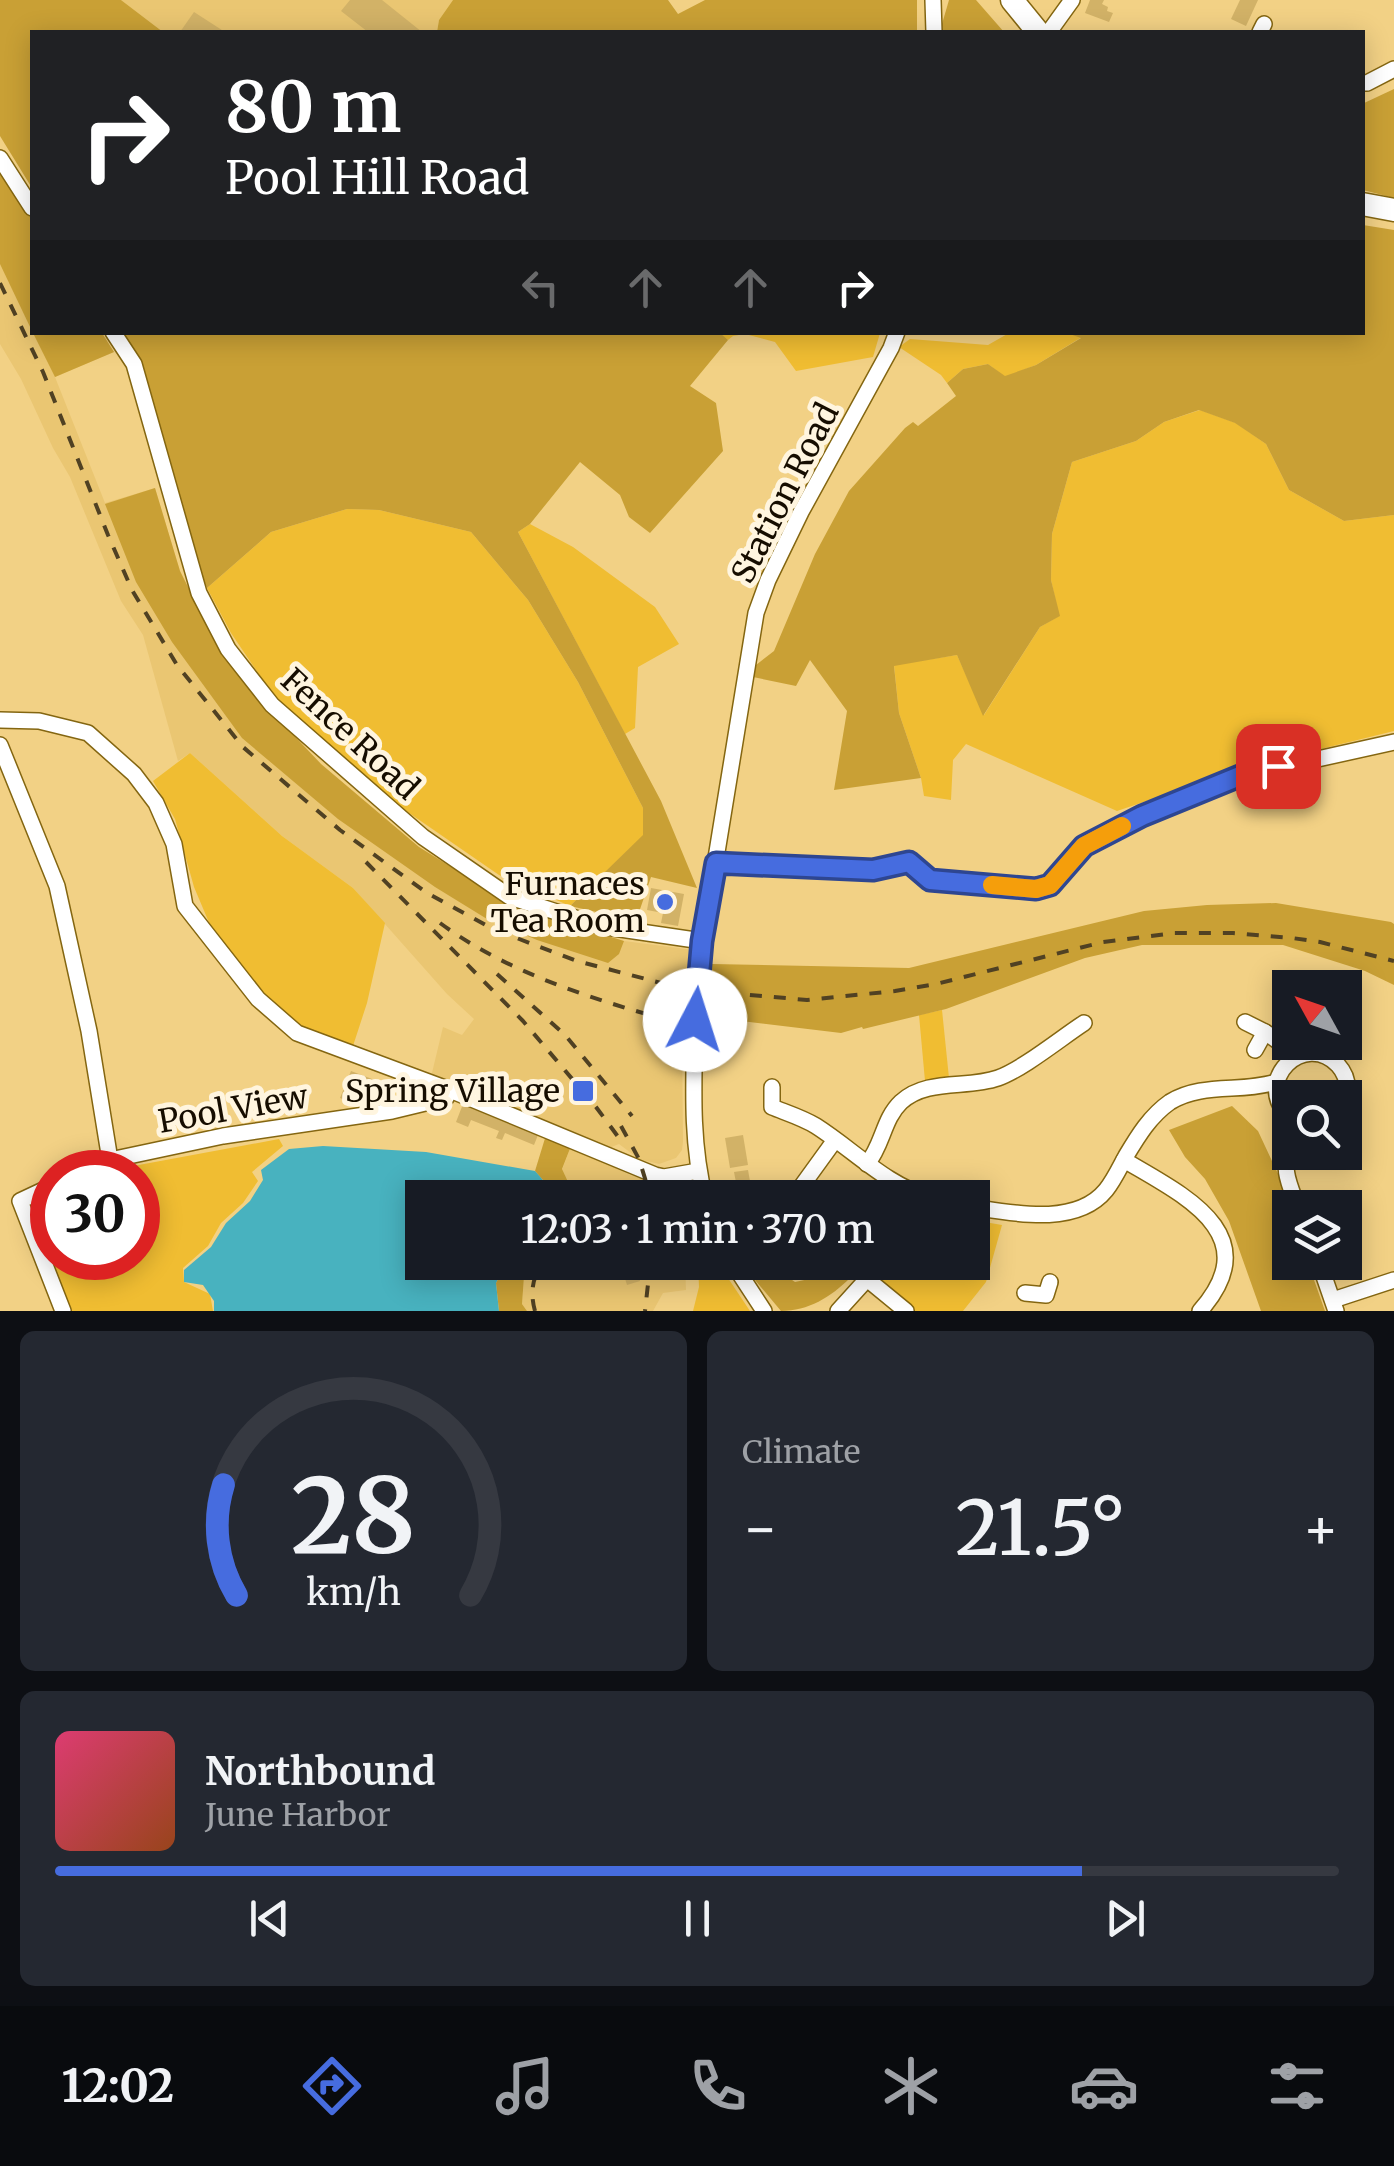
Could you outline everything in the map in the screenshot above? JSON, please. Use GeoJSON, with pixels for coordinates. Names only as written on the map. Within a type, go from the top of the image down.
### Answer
{"type":"FeatureCollection","features":[{"type":"Feature","properties":{"kind":"main road"},"geometry":{"type":"LineString","coordinates":[[1012,0],[1036,30]]}},
{"type":"Feature","properties":{"kind":"main road"},"geometry":{"type":"LineString","coordinates":[[1365,205],[1394,210]]}},
{"type":"Feature","properties":{"kind":"street"},"geometry":{"type":"LineString","coordinates":[[933,0],[934,30]]}},
{"type":"Feature","properties":{"kind":"street"},"geometry":{"type":"LineString","coordinates":[[1051,30],[1072,0]]}},
{"type":"Feature","properties":{"kind":"street"},"geometry":{"type":"LineString","coordinates":[[1365,82],[1394,70]]}},
{"type":"Feature","properties":{"kind":"street"},"geometry":{"type":"LineString","coordinates":[[0,158],[30,205]]}},
{"type":"Feature","properties":{"kind":"street","name":"Fence Road"},"geometry":{"type":"LineString","coordinates":[[115,335],[134,364],[199,593],[228,649],[272,705],[424,837],[510,896],[600,926],[702,949]]}},
{"type":"Feature","properties":{"kind":"street","name":"Station Road"},"geometry":{"type":"LineString","coordinates":[[700,1180],[694,1126],[695,1020],[702,949],[759,606],[801,512],[896,335]]}},
{"type":"Feature","properties":{"kind":"street"},"geometry":{"type":"LineString","coordinates":[[0,720],[40,721],[88,733],[134,774],[156,803],[174,844],[184,906],[258,999],[298,1033],[450,1090],[655,1175],[698,1171]]}},
{"type":"Feature","properties":{"kind":"street"},"geometry":{"type":"LineString","coordinates":[[716,863],[873,870],[909,862],[930,880],[1036,889],[1050,885],[1084,846],[1204,789],[1252,771],[1394,742]]}},
{"type":"Feature","properties":{"kind":"street"},"geometry":{"type":"LineString","coordinates":[[0,745],[57,886],[89,1032],[108,1150]]}},
{"type":"Feature","properties":{"kind":"street"},"geometry":{"type":"LineString","coordinates":[[1244,1022],[1272,1037]]}},
{"type":"Feature","properties":{"kind":"street"},"geometry":{"type":"LineString","coordinates":[[867,1164],[891,1114],[908,1097],[931,1087],[998,1078],[1073,1041],[1084,1023]]}},
{"type":"Feature","properties":{"kind":"street"},"geometry":{"type":"LineString","coordinates":[[1255,1050],[1265,1032]]}},
{"type":"Feature","properties":{"kind":"street"},"geometry":{"type":"LineString","coordinates":[[1277,1080],[1292,1060]]}},
{"type":"Feature","properties":{"kind":"street"},"geometry":{"type":"LineString","coordinates":[[1329,1060],[1346,1080]]}},
{"type":"Feature","properties":{"kind":"street"},"geometry":{"type":"LineString","coordinates":[[990,1208],[1033,1214],[1071,1211],[1091,1203],[1106,1190],[1148,1122],[1174,1100],[1203,1090],[1272,1083]]}},
{"type":"Feature","properties":{"kind":"street"},"geometry":{"type":"LineString","coordinates":[[771,1126],[772,1087]]}},
{"type":"Feature","properties":{"kind":"street","name":"Pool View"},"geometry":{"type":"LineString","coordinates":[[158,1150],[392,1111],[446,1098],[450,1090]]}},
{"type":"Feature","properties":{"kind":"street"},"geometry":{"type":"LineString","coordinates":[[772,1107],[798,1117],[890,1180]]}},
{"type":"Feature","properties":{"kind":"street"},"geometry":{"type":"LineString","coordinates":[[807,1180],[835,1140]]}},
{"type":"Feature","properties":{"kind":"street"},"geometry":{"type":"LineString","coordinates":[[1124,1160],[1198,1206],[1218,1228],[1224,1247],[1224,1268],[1217,1288],[1200,1311]]}},
{"type":"Feature","properties":{"kind":"street"},"geometry":{"type":"LineString","coordinates":[[30,1196],[20,1201],[30,1227]]}},
{"type":"Feature","properties":{"kind":"street"},"geometry":{"type":"LineString","coordinates":[[51,1280],[63,1311]]}},
{"type":"Feature","properties":{"kind":"street"},"geometry":{"type":"LineString","coordinates":[[744,1280],[764,1311]]}},
{"type":"Feature","properties":{"kind":"street"},"geometry":{"type":"LineString","coordinates":[[838,1311],[866,1280]]}},
{"type":"Feature","properties":{"kind":"street"},"geometry":{"type":"LineString","coordinates":[[868,1280],[906,1311]]}},
{"type":"Feature","properties":{"kind":"street"},"geometry":{"type":"LineString","coordinates":[[1326,1280],[1335,1305],[1394,1280]]}},
{"type":"Feature","properties":{"kind":"street"},"geometry":{"type":"LineString","coordinates":[[1025,1292],[1049,1296]]}},
{"type":"Feature","properties":{"kind":"shaded area"},"geometry":{"type":"Polygon","coordinates":[[[0,0],[121,0],[160,30],[30,30],[30,185],[0,136],[0,0]]]}},
{"type":"Feature","properties":{"kind":"shaded area"},"geometry":{"type":"Polygon","coordinates":[[[121,0],[453,0],[439,20],[437,30],[160,30],[121,0]]]}},
{"type":"Feature","properties":{"kind":"shaded area"},"geometry":{"type":"Polygon","coordinates":[[[453,0],[668,0],[678,14],[705,0],[917,0],[917,30],[437,30],[439,20],[453,0]]]}},
{"type":"Feature","properties":{"kind":"shaded area"},"geometry":{"type":"Polygon","coordinates":[[[949,0],[976,0],[1002,30],[943,30],[949,0]]]}},
{"type":"Feature","properties":{"kind":"shaded area"},"geometry":{"type":"Polygon","coordinates":[[[1394,89],[1394,198],[1365,191],[1365,103],[1394,89]]]}},
{"type":"Feature","properties":{"kind":"shaded area"},"geometry":{"type":"Polygon","coordinates":[[[0,169],[30,217],[30,335],[103,335],[114,352],[55,377],[105,503],[155,488],[180,571],[214,639],[243,682],[321,764],[419,847],[517,908],[624,941],[694,950],[682,1013],[683,1142],[676,1158],[659,1164],[639,1159],[619,1144],[609,1148],[431,1077],[443,1027],[462,1035],[474,1019],[353,888],[282,836],[190,753],[178,761],[143,635],[121,601],[70,477],[0,344],[0,169]]]}},
{"type":"Feature","properties":{"kind":"shaded area"},"geometry":{"type":"Polygon","coordinates":[[[0,169],[30,217],[30,327],[0,264],[0,169]]]}},
{"type":"Feature","properties":{"kind":"shaded area"},"geometry":{"type":"Polygon","coordinates":[[[1365,225],[1394,230],[1394,515],[1344,521],[1289,490],[1266,444],[1235,423],[1199,410],[1164,422],[1136,441],[1072,462],[1052,534],[1051,580],[1060,616],[1040,627],[983,716],[957,655],[894,666],[899,713],[921,778],[834,790],[847,711],[810,660],[796,686],[753,677],[756,665],[774,651],[815,554],[849,491],[905,428],[913,422],[918,426],[956,396],[947,383],[963,369],[988,364],[1005,376],[1036,365],[1081,338],[1073,335],[1365,335],[1365,225]]]}},
{"type":"Feature","properties":{"kind":"shaded area"},"geometry":{"type":"Polygon","coordinates":[[[34,335],[103,335],[114,352],[55,377],[34,335]]]}},
{"type":"Feature","properties":{"kind":"shaded area"},"geometry":{"type":"Polygon","coordinates":[[[123,335],[722,335],[728,340],[690,386],[716,403],[723,451],[650,533],[629,517],[620,495],[580,462],[530,524],[518,532],[661,801],[697,888],[651,877],[636,921],[570,906],[643,835],[643,808],[578,682],[528,600],[471,532],[379,510],[347,509],[271,532],[207,588],[193,552],[138,359],[123,335]]]}},
{"type":"Feature","properties":{"kind":"shaded area"},"geometry":{"type":"Polygon","coordinates":[[[749,335],[879,335],[873,357],[796,371],[775,342],[749,335]]]}},
{"type":"Feature","properties":{"kind":"shaded area"},"geometry":{"type":"Polygon","coordinates":[[[1006,335],[1082,337],[1036,365],[1005,377],[988,364],[963,369],[947,383],[899,347],[910,339],[988,345],[1006,335]]]}},
{"type":"Feature","properties":{"kind":"shaded area"},"geometry":{"type":"Polygon","coordinates":[[[1200,410],[1236,423],[1266,444],[1289,490],[1344,521],[1394,515],[1394,731],[1248,767],[1117,811],[966,744],[953,760],[951,800],[924,796],[899,713],[894,665],[957,655],[984,715],[1040,627],[1059,616],[1051,580],[1052,534],[1072,462],[1136,441],[1164,422],[1200,410]]]}},
{"type":"Feature","properties":{"kind":"shaded area"},"geometry":{"type":"Polygon","coordinates":[[[155,488],[180,571],[214,639],[243,682],[321,764],[419,847],[517,908],[624,941],[619,954],[608,963],[487,919],[338,819],[242,738],[172,642],[136,582],[105,504],[155,488]]]}},
{"type":"Feature","properties":{"kind":"shaded area"},"geometry":{"type":"Polygon","coordinates":[[[347,509],[379,510],[471,532],[528,600],[578,682],[643,808],[644,835],[570,906],[499,875],[399,806],[275,698],[231,633],[207,588],[271,532],[347,509]]]}},
{"type":"Feature","properties":{"kind":"shaded area"},"geometry":{"type":"Polygon","coordinates":[[[530,524],[573,547],[655,607],[679,644],[638,667],[635,728],[625,734],[518,532],[530,524]]]}},
{"type":"Feature","properties":{"kind":"shaded area"},"geometry":{"type":"Polygon","coordinates":[[[190,753],[282,836],[353,888],[385,923],[352,1049],[300,1026],[265,998],[213,932],[194,887],[175,819],[153,781],[190,753]]]}},
{"type":"Feature","properties":{"kind":"shaded area"},"geometry":{"type":"Polygon","coordinates":[[[1276,903],[1391,922],[1394,985],[1365,971],[1283,945],[1142,945],[1085,958],[946,1009],[841,1033],[708,1017],[712,964],[909,968],[1144,911],[1276,903]]]}},
{"type":"Feature","properties":{"kind":"shaded area"},"geometry":{"type":"Polygon","coordinates":[[[942,1010],[949,1078],[925,1081],[919,1015],[942,1010]]]}},
{"type":"Feature","properties":{"kind":"shaded area"},"geometry":{"type":"Polygon","coordinates":[[[1232,1106],[1258,1131],[1284,1190],[1272,1190],[1272,1280],[1314,1280],[1325,1311],[1261,1311],[1229,1221],[1205,1179],[1185,1157],[1169,1130],[1232,1106]]]}},
{"type":"Feature","properties":{"kind":"shaded area"},"geometry":{"type":"Polygon","coordinates":[[[546,1135],[571,1146],[562,1169],[567,1180],[543,1180],[535,1171],[546,1135]]]}},
{"type":"Feature","properties":{"kind":"shaded area"},"geometry":{"type":"Polygon","coordinates":[[[279,1139],[283,1146],[252,1172],[258,1181],[243,1203],[221,1223],[208,1246],[183,1268],[184,1282],[210,1294],[213,1311],[71,1311],[56,1280],[160,1280],[160,1161],[279,1139]]]}},
{"type":"Feature","properties":{"kind":"shaded area"},"geometry":{"type":"Polygon","coordinates":[[[571,1146],[646,1180],[567,1180],[562,1170],[571,1146]]]}},
{"type":"Feature","properties":{"kind":"shaded area"},"geometry":{"type":"Polygon","coordinates":[[[990,1223],[1002,1225],[990,1268],[990,1223]]]}},
{"type":"Feature","properties":{"kind":"shaded area"},"geometry":{"type":"Polygon","coordinates":[[[524,1280],[686,1280],[686,1290],[663,1293],[653,1311],[527,1311],[522,1304],[524,1280]]]}},
{"type":"Feature","properties":{"kind":"shaded area"},"geometry":{"type":"Polygon","coordinates":[[[524,1280],[522,1304],[527,1311],[499,1311],[496,1283],[524,1280]]]}},
{"type":"Feature","properties":{"kind":"shaded area"},"geometry":{"type":"Polygon","coordinates":[[[699,1280],[729,1280],[750,1311],[693,1311],[699,1280]]]}},
{"type":"Feature","properties":{"kind":"shaded area"},"geometry":{"type":"Polygon","coordinates":[[[755,1280],[848,1280],[818,1302],[781,1311],[755,1280]]]}},
{"type":"Feature","properties":{"kind":"shaded area"},"geometry":{"type":"Polygon","coordinates":[[[882,1280],[987,1280],[963,1311],[915,1311],[883,1286],[882,1280]]]}},
{"type":"Feature","properties":{"kind":"water"},"geometry":{"type":"Polygon","coordinates":[[[323,1146],[426,1152],[535,1171],[543,1180],[405,1180],[405,1280],[498,1280],[499,1311],[214,1311],[214,1301],[203,1285],[184,1282],[184,1270],[211,1247],[226,1223],[250,1201],[263,1180],[261,1170],[289,1149],[323,1146]]]}},
{"type":"Feature","properties":{"kind":"building"},"geometry":{"type":"Polygon","coordinates":[[[350,0],[382,0],[420,30],[365,30],[341,11],[350,0]]]}},
{"type":"Feature","properties":{"kind":"building"},"geometry":{"type":"Polygon","coordinates":[[[1090,0],[1104,0],[1102,4],[1113,13],[1109,22],[1085,13],[1090,0]]]}},
{"type":"Feature","properties":{"kind":"building"},"geometry":{"type":"Polygon","coordinates":[[[1240,0],[1258,0],[1246,26],[1231,19],[1240,0]]]}},
{"type":"Feature","properties":{"kind":"building"},"geometry":{"type":"Polygon","coordinates":[[[194,12],[222,30],[181,30],[194,12]]]}},
{"type":"Feature","properties":{"kind":"building","name":"Furnaces Tea Room"},"geometry":{"type":"Polygon","coordinates":[[[651,888],[684,894],[678,926],[661,923],[663,913],[647,910],[651,888]]]}},
{"type":"Feature","properties":{"kind":"building"},"geometry":{"type":"Polygon","coordinates":[[[351,1071],[380,1082],[375,1096],[364,1091],[358,1105],[340,1098],[351,1071]]]}},
{"type":"Feature","properties":{"kind":"building"},"geometry":{"type":"Polygon","coordinates":[[[463,1104],[538,1135],[534,1145],[505,1133],[502,1140],[496,1138],[499,1131],[471,1120],[468,1127],[456,1122],[463,1104]]]}},
{"type":"Feature","properties":{"kind":"building"},"geometry":{"type":"Polygon","coordinates":[[[743,1135],[748,1165],[730,1168],[725,1138],[743,1135]]]}},
{"type":"Feature","properties":{"kind":"building"},"geometry":{"type":"Polygon","coordinates":[[[748,1170],[750,1180],[736,1180],[734,1172],[748,1170]]]}},
{"type":"Feature","properties":{"kind":"railway"},"geometry":{"type":"LineString","coordinates":[[0,283],[43,372],[132,590],[177,665],[243,747],[340,830],[427,893],[493,929],[577,961],[684,989],[807,1000],[936,984],[1103,942],[1174,933],[1292,938],[1394,961]]}},
{"type":"Feature","properties":{"kind":"railway"},"geometry":{"type":"LineString","coordinates":[[366,862],[523,1021],[622,1142]]}},
{"type":"Feature","properties":{"kind":"railway"},"geometry":{"type":"LineString","coordinates":[[440,923],[524,971],[584,995],[677,1023]]}},
{"type":"Feature","properties":{"kind":"railway"},"geometry":{"type":"LineString","coordinates":[[497,974],[565,1035],[632,1116]]}},
{"type":"Feature","properties":{"kind":"railway"},"geometry":{"type":"LineString","coordinates":[[621,1126],[645,1180]]}},
{"type":"Feature","properties":{"kind":"railway"},"geometry":{"type":"LineString","coordinates":[[534,1280],[535,1311]]}},
{"type":"Feature","properties":{"kind":"railway"},"geometry":{"type":"LineString","coordinates":[[645,1311],[647,1280]]}},
{"type":"Feature","properties":{"kind":"slow traffic"},"geometry":{"type":"LineString","coordinates":[[992,885],[1036,889],[1050,885],[1084,846],[1122,826]]}},
{"type":"Feature","properties":{"kind":"place","name":"Furnaces Tea Room"},"geometry":{"type":"Point","coordinates":[665,902]}},
{"type":"Feature","properties":{"kind":"place","name":"Spring Village"},"geometry":{"type":"Point","coordinates":[583,1091]}},
{"type":"Feature","properties":{"kind":"route"},"geometry":{"type":"LineString","coordinates":[[695,1020],[702,941],[716,863],[873,870],[909,862],[930,880],[1036,889],[1050,885],[1084,846],[1142,816],[1252,771],[1278,766]]}}]}
